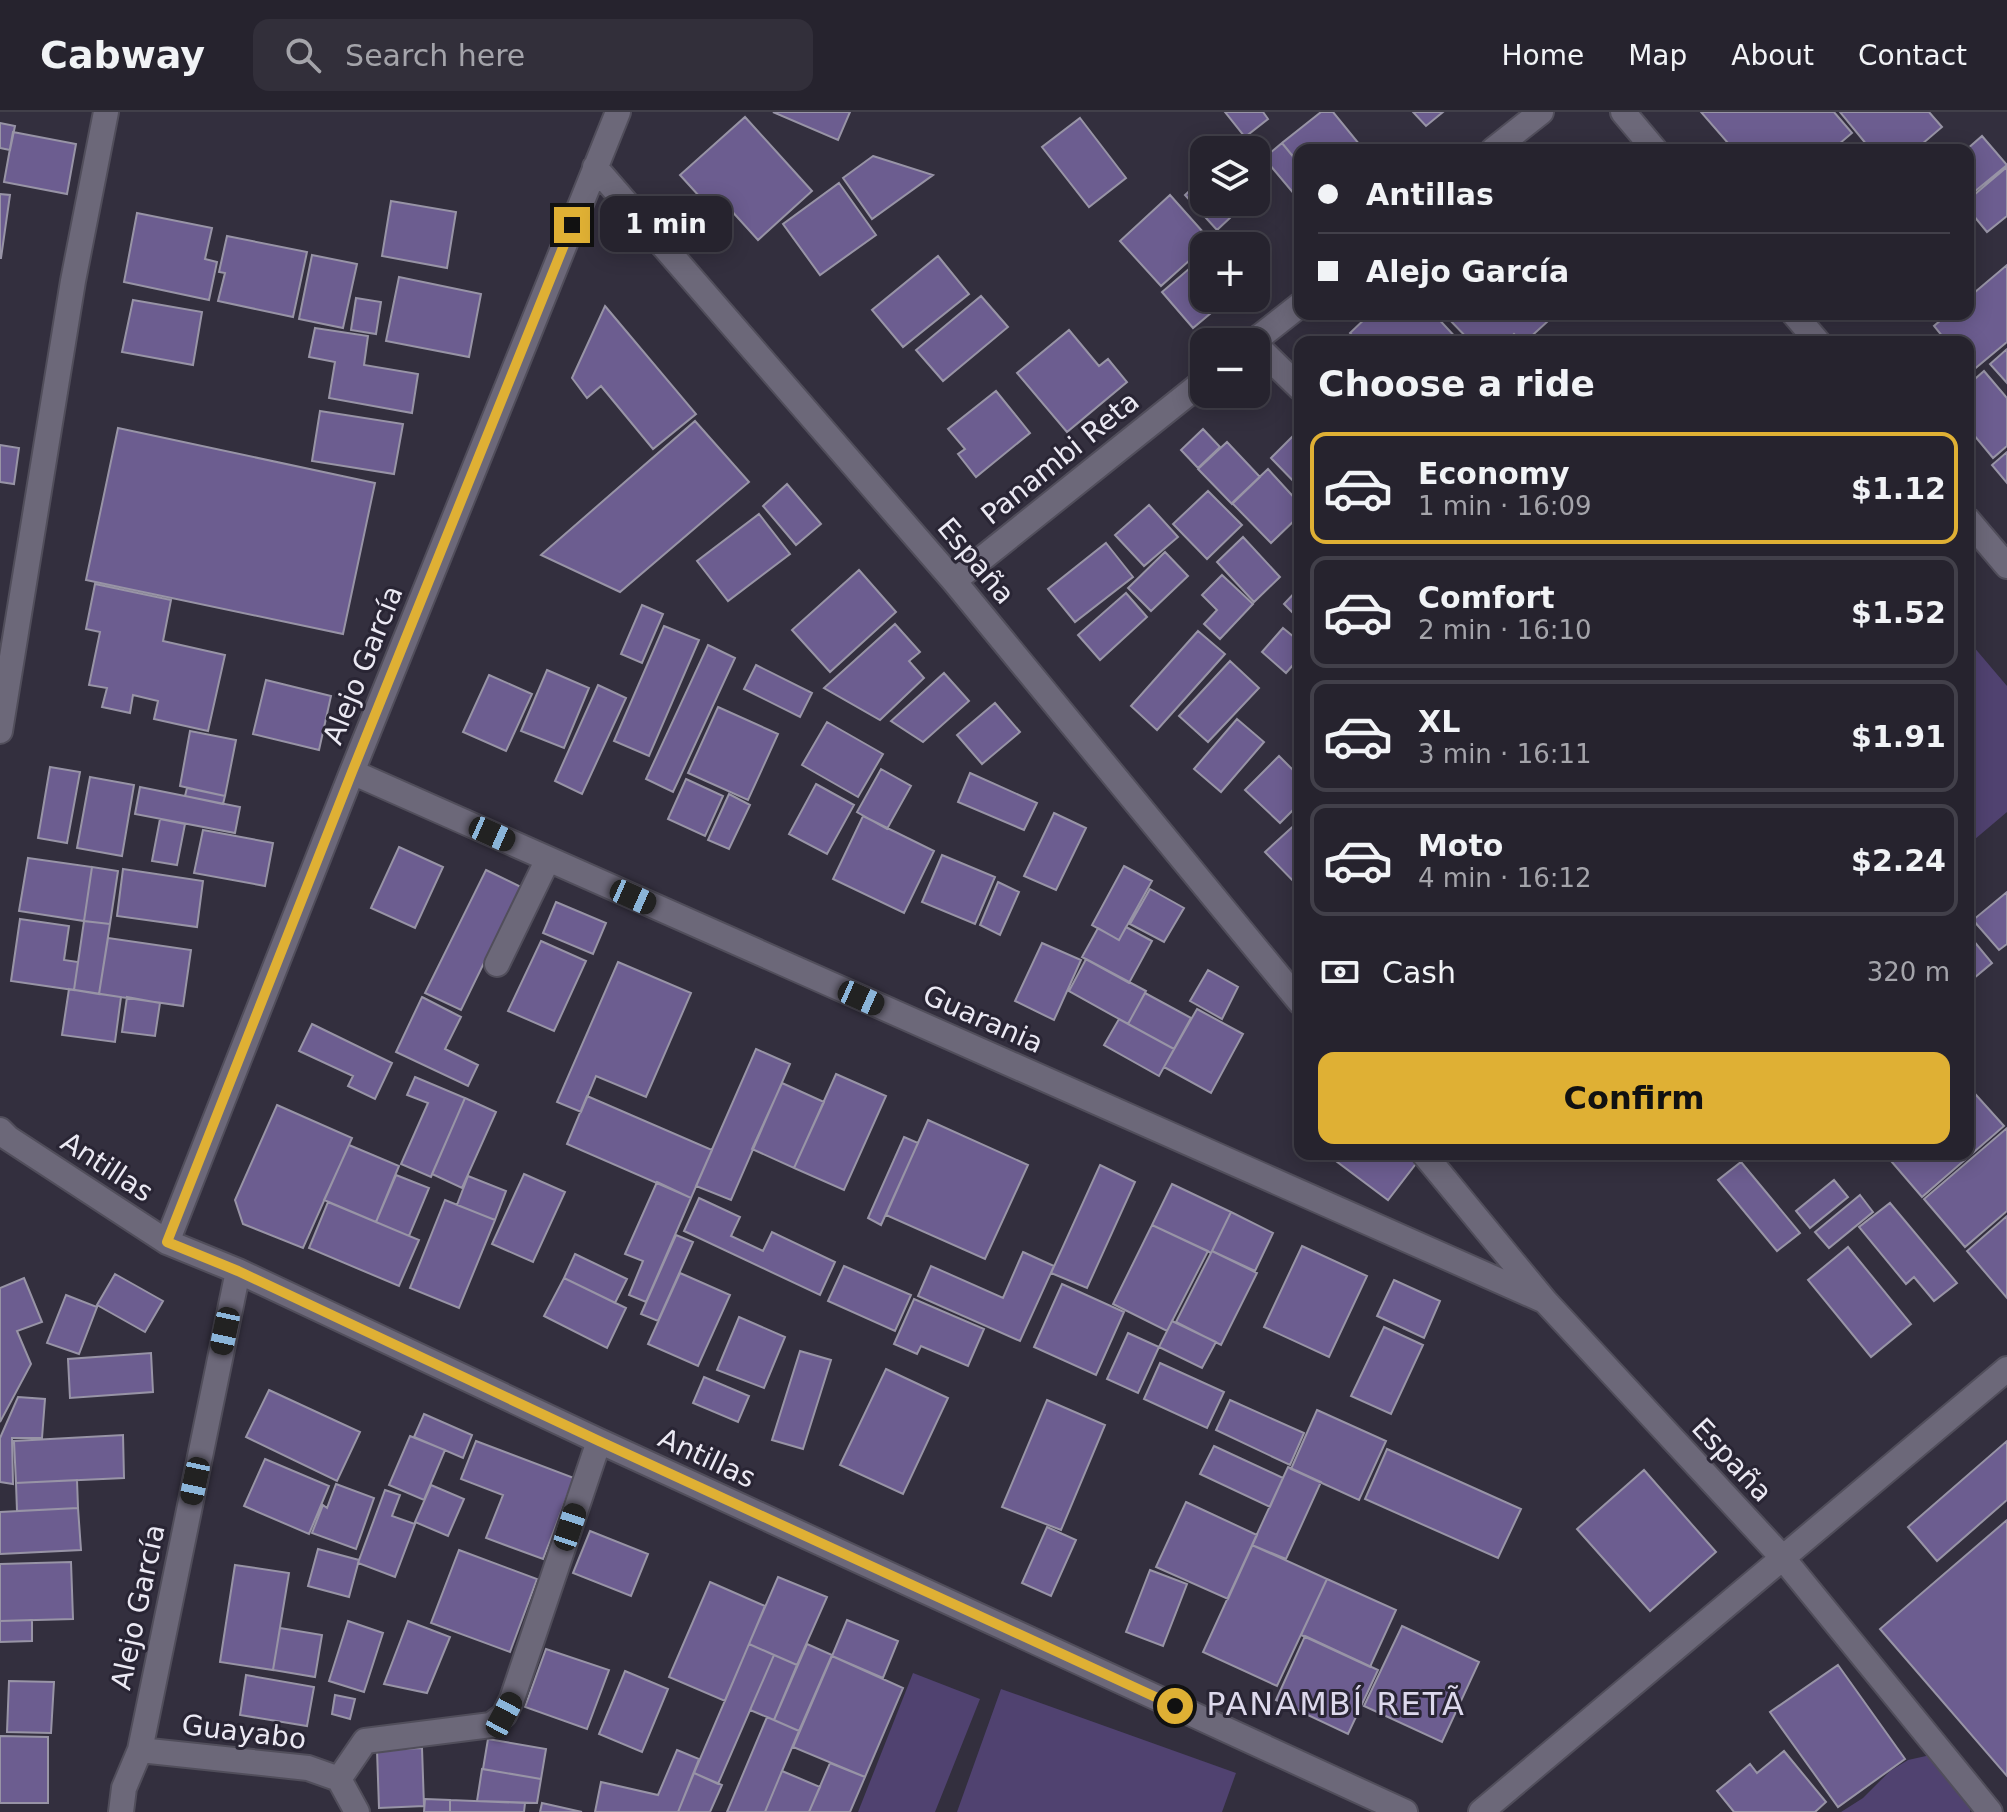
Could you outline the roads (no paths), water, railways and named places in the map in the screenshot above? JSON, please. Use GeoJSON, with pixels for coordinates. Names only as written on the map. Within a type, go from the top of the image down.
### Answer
{"type":"FeatureCollection","features":[{"type":"Feature","properties":{"kind":"street"},"geometry":{"type":"LineString","coordinates":[[0,731],[73,281],[106,112]]}},
{"type":"Feature","properties":{"kind":"street","name":"Alejo García"},"geometry":{"type":"LineString","coordinates":[[167,1242],[618,112]]}},
{"type":"Feature","properties":{"kind":"street"},"geometry":{"type":"LineString","coordinates":[[1501,144],[1541,112]]}},
{"type":"Feature","properties":{"kind":"street"},"geometry":{"type":"LineString","coordinates":[[1623,112],[1650,144]]}},
{"type":"Feature","properties":{"kind":"street","name":"España"},"geometry":{"type":"LineString","coordinates":[[595,167],[954,581],[1294,995]]}},
{"type":"Feature","properties":{"kind":"street"},"geometry":{"type":"LineString","coordinates":[[1270,331],[1294,310]]}},
{"type":"Feature","properties":{"kind":"street"},"geometry":{"type":"LineString","coordinates":[[1799,320],[1813,336]]}},
{"type":"Feature","properties":{"kind":"street"},"geometry":{"type":"LineString","coordinates":[[1270,359],[1294,382]]}},
{"type":"Feature","properties":{"kind":"street","name":"Panambi Reta"},"geometry":{"type":"LineString","coordinates":[[954,581],[1190,392]]}},
{"type":"Feature","properties":{"kind":"street"},"geometry":{"type":"LineString","coordinates":[[1974,527],[2007,566]]}},
{"type":"Feature","properties":{"kind":"street","name":"Guarania"},"geometry":{"type":"LineString","coordinates":[[352,772],[1545,1301]]}},
{"type":"Feature","properties":{"kind":"street"},"geometry":{"type":"LineString","coordinates":[[497,964],[548,859]]}},
{"type":"Feature","properties":{"kind":"street","name":"Antillas"},"geometry":{"type":"LineString","coordinates":[[0,1130],[167,1242],[238,1271],[599,1441],[1405,1812]]}},
{"type":"Feature","properties":{"kind":"street","name":"España"},"geometry":{"type":"LineString","coordinates":[[1429,1160],[1545,1301],[1782,1557],[1990,1812]]}},
{"type":"Feature","properties":{"kind":"street","name":"Alejo García"},"geometry":{"type":"LineString","coordinates":[[121,1812],[124,1788],[140,1750],[238,1271]]}},
{"type":"Feature","properties":{"kind":"street"},"geometry":{"type":"LineString","coordinates":[[1481,1812],[2007,1369]]}},
{"type":"Feature","properties":{"kind":"street"},"geometry":{"type":"LineString","coordinates":[[357,1812],[339,1779],[365,1741],[491,1725],[504,1715],[599,1441]]}},
{"type":"Feature","properties":{"kind":"street","name":"Guayabo"},"geometry":{"type":"LineString","coordinates":[[140,1750],[308,1768],[339,1779]]}},
{"type":"Feature","properties":{"kind":"district","name":"PANAMBÍ RETÃ"},"geometry":{"type":"Point","coordinates":[1336,1704]}}]}
